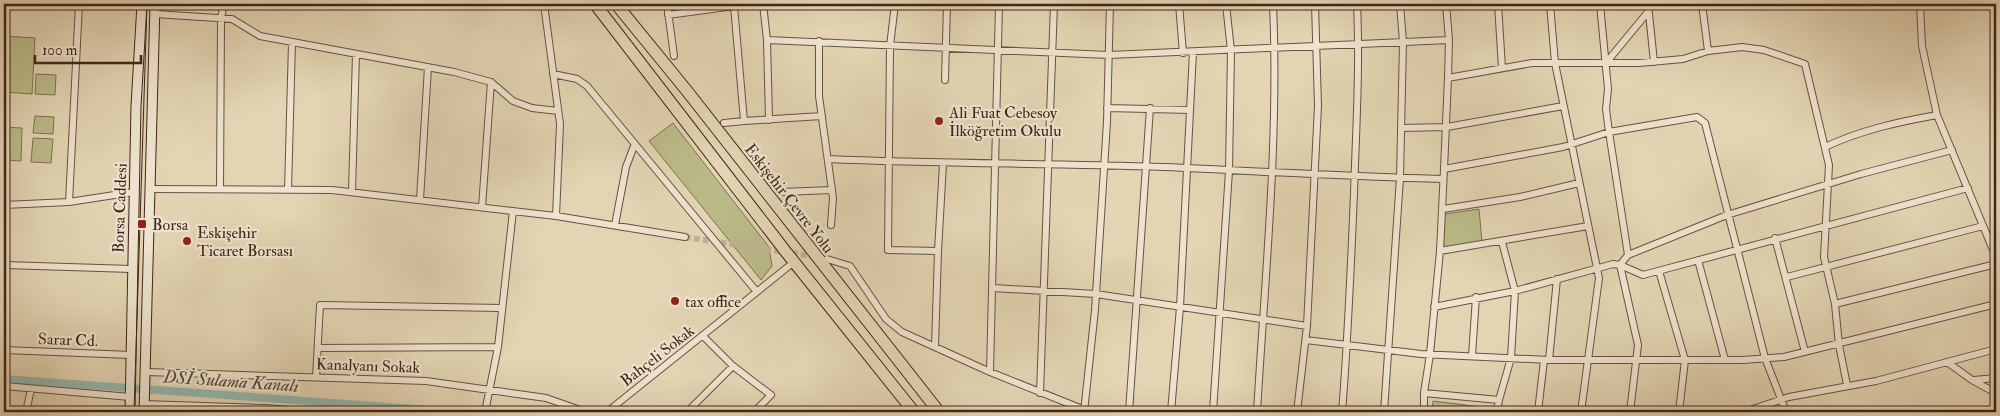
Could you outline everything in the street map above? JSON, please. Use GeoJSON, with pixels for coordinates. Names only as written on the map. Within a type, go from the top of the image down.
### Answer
{"type":"FeatureCollection","features":[{"type":"Feature","properties":{"kind":"highway"},"geometry":{"type":"LineString","coordinates":[[595,4],[794,262],[914,412]]}},
{"type":"Feature","properties":{"kind":"highway","name":"Eskişehir Çevre Yolu"},"geometry":{"type":"LineString","coordinates":[[616,4],[687,91],[939,412]]}},
{"type":"Feature","properties":{"kind":"main road","name":"Borsa Caddesi"},"geometry":{"type":"LineString","coordinates":[[130,412],[134,192],[142,4]]}},
{"type":"Feature","properties":{"kind":"main road","name":"Borsa Caddesi"},"geometry":{"type":"LineString","coordinates":[[144,408],[148,189],[155,4]]}},
{"type":"Feature","properties":{"kind":"street"},"geometry":{"type":"LineString","coordinates":[[69,202],[79,4]]}},
{"type":"Feature","properties":{"kind":"street"},"geometry":{"type":"LineString","coordinates":[[220,190],[221,18],[224,4]]}},
{"type":"Feature","properties":{"kind":"street"},"geometry":{"type":"LineString","coordinates":[[544,4],[560,124],[556,216]]}},
{"type":"Feature","properties":{"kind":"street"},"geometry":{"type":"LineString","coordinates":[[667,4],[674,56]]}},
{"type":"Feature","properties":{"kind":"street"},"geometry":{"type":"LineString","coordinates":[[763,4],[767,40],[769,120]]}},
{"type":"Feature","properties":{"kind":"street"},"geometry":{"type":"LineString","coordinates":[[895,4],[890,46],[888,250],[938,251]]}},
{"type":"Feature","properties":{"kind":"street"},"geometry":{"type":"LineString","coordinates":[[945,80],[947,4]]}},
{"type":"Feature","properties":{"kind":"street"},"geometry":{"type":"LineString","coordinates":[[990,372],[999,4]]}},
{"type":"Feature","properties":{"kind":"street"},"geometry":{"type":"LineString","coordinates":[[1040,393],[1054,4]]}},
{"type":"Feature","properties":{"kind":"street"},"geometry":{"type":"LineString","coordinates":[[827,258],[850,266],[886,319],[902,332],[990,372],[1086,411],[1104,166],[1110,4]]}},
{"type":"Feature","properties":{"kind":"street"},"geometry":{"type":"LineString","coordinates":[[1179,4],[1183,53]]}},
{"type":"Feature","properties":{"kind":"street"},"geometry":{"type":"LineString","coordinates":[[1213,412],[1229,171],[1231,51],[1226,4]]}},
{"type":"Feature","properties":{"kind":"street"},"geometry":{"type":"LineString","coordinates":[[1257,412],[1272,173],[1275,49],[1273,4]]}},
{"type":"Feature","properties":{"kind":"street"},"geometry":{"type":"LineString","coordinates":[[1297,412],[1306,340],[1315,176],[1318,106],[1315,4]]}},
{"type":"Feature","properties":{"kind":"street"},"geometry":{"type":"LineString","coordinates":[[1342,412],[1348,347],[1359,44],[1358,4]]}},
{"type":"Feature","properties":{"kind":"street"},"geometry":{"type":"LineString","coordinates":[[1384,412],[1390,350],[1400,178],[1403,42],[1400,4]]}},
{"type":"Feature","properties":{"kind":"street"},"geometry":{"type":"LineString","coordinates":[[1424,412],[1424,393],[1430,354],[1443,209],[1449,40],[1446,4]]}},
{"type":"Feature","properties":{"kind":"street"},"geometry":{"type":"LineString","coordinates":[[1498,4],[1502,68]]}},
{"type":"Feature","properties":{"kind":"street"},"geometry":{"type":"LineString","coordinates":[[1550,4],[1554,63],[1599,278],[1581,412]]}},
{"type":"Feature","properties":{"kind":"street"},"geometry":{"type":"LineString","coordinates":[[1600,4],[1608,89],[1606,109],[1608,132],[1628,255]]}},
{"type":"Feature","properties":{"kind":"street"},"geometry":{"type":"LineString","coordinates":[[1648,4],[1654,62]]}},
{"type":"Feature","properties":{"kind":"street"},"geometry":{"type":"LineString","coordinates":[[1702,4],[1708,51]]}},
{"type":"Feature","properties":{"kind":"street"},"geometry":{"type":"LineString","coordinates":[[1920,4],[1922,46],[1937,115],[1996,257]]}},
{"type":"Feature","properties":{"kind":"street"},"geometry":{"type":"LineString","coordinates":[[668,15],[734,5],[744,121]]}},
{"type":"Feature","properties":{"kind":"street"},"geometry":{"type":"LineString","coordinates":[[1605,64],[1648,12]]}},
{"type":"Feature","properties":{"kind":"street"},"geometry":{"type":"LineString","coordinates":[[155,14],[232,19],[260,36],[428,67],[491,82],[513,101],[532,108],[558,111]]}},
{"type":"Feature","properties":{"kind":"street"},"geometry":{"type":"LineString","coordinates":[[767,40],[1109,55],[1449,40]]}},
{"type":"Feature","properties":{"kind":"street"},"geometry":{"type":"LineString","coordinates":[[819,41],[819,96],[832,190],[832,225]]}},
{"type":"Feature","properties":{"kind":"street"},"geometry":{"type":"LineString","coordinates":[[288,190],[292,42]]}},
{"type":"Feature","properties":{"kind":"street"},"geometry":{"type":"LineString","coordinates":[[1448,78],[1532,63],[1605,64],[1654,62],[1683,59],[1708,51],[1742,47],[1764,50],[1806,64],[1829,165],[1824,257],[1835,304],[1838,344],[1847,385]]}},
{"type":"Feature","properties":{"kind":"street"},"geometry":{"type":"LineString","coordinates":[[1171,412],[1180,307],[1193,52]]}},
{"type":"Feature","properties":{"kind":"street"},"geometry":{"type":"LineString","coordinates":[[352,192],[356,54]]}},
{"type":"Feature","properties":{"kind":"street"},"geometry":{"type":"LineString","coordinates":[[420,200],[428,67]]}},
{"type":"Feature","properties":{"kind":"street"},"geometry":{"type":"LineString","coordinates":[[553,74],[577,79],[586,86],[757,292]]}},
{"type":"Feature","properties":{"kind":"street"},"geometry":{"type":"LineString","coordinates":[[482,207],[491,82]]}},
{"type":"Feature","properties":{"kind":"street"},"geometry":{"type":"LineString","coordinates":[[1401,128],[1447,127],[1563,106]]}},
{"type":"Feature","properties":{"kind":"street"},"geometry":{"type":"LineString","coordinates":[[1107,108],[1190,110]]}},
{"type":"Feature","properties":{"kind":"street"},"geometry":{"type":"LineString","coordinates":[[1129,412],[1150,108]]}},
{"type":"Feature","properties":{"kind":"street"},"geometry":{"type":"LineString","coordinates":[[1826,147],[1854,134],[1905,120],[1937,115]]}},
{"type":"Feature","properties":{"kind":"street"},"geometry":{"type":"LineString","coordinates":[[724,123],[822,116]]}},
{"type":"Feature","properties":{"kind":"street"},"geometry":{"type":"LineString","coordinates":[[1444,168],[1571,144],[1608,132],[1697,117],[1705,123],[1765,358],[1786,412]]}},
{"type":"Feature","properties":{"kind":"street"},"geometry":{"type":"LineString","coordinates":[[614,225],[626,167],[634,146]]}},
{"type":"Feature","properties":{"kind":"street"},"geometry":{"type":"LineString","coordinates":[[1620,265],[1628,255],[1727,215],[1861,174],[1952,150]]}},
{"type":"Feature","properties":{"kind":"street"},"geometry":{"type":"LineString","coordinates":[[828,160],[1188,168],[1354,178],[1443,179]]}},
{"type":"Feature","properties":{"kind":"street"},"geometry":{"type":"LineString","coordinates":[[935,347],[943,164]]}},
{"type":"Feature","properties":{"kind":"street"},"geometry":{"type":"LineString","coordinates":[[1443,209],[1520,197],[1579,183]]}},
{"type":"Feature","properties":{"kind":"street"},"geometry":{"type":"LineString","coordinates":[[1434,307],[1476,297],[1514,291],[1598,268],[1620,265],[1643,274],[1659,271],[1775,238],[1968,188]]}},
{"type":"Feature","properties":{"kind":"street"},"geometry":{"type":"LineString","coordinates":[[148,189],[352,192],[556,216],[686,237]]}},
{"type":"Feature","properties":{"kind":"street"},"geometry":{"type":"LineString","coordinates":[[782,192],[832,190]]}},
{"type":"Feature","properties":{"kind":"street"},"geometry":{"type":"LineString","coordinates":[[4,205],[69,202],[134,192]]}},
{"type":"Feature","properties":{"kind":"street"},"geometry":{"type":"LineString","coordinates":[[485,412],[498,347],[513,211]]}},
{"type":"Feature","properties":{"kind":"street"},"geometry":{"type":"LineString","coordinates":[[1440,251],[1588,226]]}},
{"type":"Feature","properties":{"kind":"street"},"geometry":{"type":"LineString","coordinates":[[1787,277],[1983,226]]}},
{"type":"Feature","properties":{"kind":"street"},"geometry":{"type":"LineString","coordinates":[[1775,238],[1787,277],[1805,352]]}},
{"type":"Feature","properties":{"kind":"street"},"geometry":{"type":"LineString","coordinates":[[1497,412],[1511,358],[1514,291],[1502,242]]}},
{"type":"Feature","properties":{"kind":"street"},"geometry":{"type":"LineString","coordinates":[[1698,260],[1725,360]]}},
{"type":"Feature","properties":{"kind":"street","name":"Bahçeli Sokak"},"geometry":{"type":"LineString","coordinates":[[607,412],[794,262]]}},
{"type":"Feature","properties":{"kind":"street"},"geometry":{"type":"LineString","coordinates":[[1835,304],[1996,264]]}},
{"type":"Feature","properties":{"kind":"street"},"geometry":{"type":"LineString","coordinates":[[1620,265],[1638,345],[1630,412]]}},
{"type":"Feature","properties":{"kind":"street"},"geometry":{"type":"LineString","coordinates":[[4,266],[132,269]]}},
{"type":"Feature","properties":{"kind":"street"},"geometry":{"type":"LineString","coordinates":[[1659,271],[1685,360],[1679,412]]}},
{"type":"Feature","properties":{"kind":"street"},"geometry":{"type":"LineString","coordinates":[[1538,412],[1558,279]]}},
{"type":"Feature","properties":{"kind":"street"},"geometry":{"type":"LineString","coordinates":[[992,288],[1096,294],[1307,326]]}},
{"type":"Feature","properties":{"kind":"street"},"geometry":{"type":"LineString","coordinates":[[1472,356],[1476,297]]}},
{"type":"Feature","properties":{"kind":"street"},"geometry":{"type":"LineString","coordinates":[[1306,340],[1348,347],[1430,354],[1547,360],[1725,360],[1765,358],[1784,357],[1996,304]]}},
{"type":"Feature","properties":{"kind":"street"},"geometry":{"type":"LineString","coordinates":[[316,377],[320,305],[502,308]]}},
{"type":"Feature","properties":{"kind":"street"},"geometry":{"type":"LineString","coordinates":[[703,336],[733,366],[771,395],[754,412]]}},
{"type":"Feature","properties":{"kind":"street"},"geometry":{"type":"LineString","coordinates":[[318,348],[498,347]]}},
{"type":"Feature","properties":{"kind":"street"},"geometry":{"type":"LineString","coordinates":[[1744,412],[1780,400],[1847,385],[1876,381],[1996,349]]}},
{"type":"Feature","properties":{"kind":"street","name":"Sarar Cd."},"geometry":{"type":"LineString","coordinates":[[4,350],[131,355]]}},
{"type":"Feature","properties":{"kind":"street"},"geometry":{"type":"LineString","coordinates":[[1947,362],[1972,380],[1996,393]]}},
{"type":"Feature","properties":{"kind":"street"},"geometry":{"type":"LineString","coordinates":[[687,412],[733,366]]}},
{"type":"Feature","properties":{"kind":"street","name":"Kanalyanı Sokak"},"geometry":{"type":"LineString","coordinates":[[146,375],[316,377],[426,381],[488,392],[546,398],[586,412]]}},
{"type":"Feature","properties":{"kind":"street"},"geometry":{"type":"LineString","coordinates":[[1972,380],[1996,378]]}},
{"type":"Feature","properties":{"kind":"street"},"geometry":{"type":"LineString","coordinates":[[4,386],[130,395]]}},
{"type":"Feature","properties":{"kind":"street"},"geometry":{"type":"LineString","coordinates":[[26,412],[31,389]]}},
{"type":"Feature","properties":{"kind":"street"},"geometry":{"type":"LineString","coordinates":[[1424,393],[1499,400]]}},
{"type":"Feature","properties":{"kind":"street"},"geometry":{"type":"LineString","coordinates":[[1768,412],[1770,404]]}},
{"type":"Feature","properties":{"kind":"street"},"geometry":{"type":"LineString","coordinates":[[144,408],[315,412]]}},
{"type":"Feature","properties":{"kind":"green space"},"geometry":{"type":"Polygon","coordinates":[[[4,36],[35,38],[32,94],[4,92],[4,36]]]}},
{"type":"Feature","properties":{"kind":"green space"},"geometry":{"type":"Polygon","coordinates":[[[36,74],[56,75],[55,95],[35,94],[36,74]]]}},
{"type":"Feature","properties":{"kind":"green space"},"geometry":{"type":"Polygon","coordinates":[[[35,116],[54,117],[53,134],[33,133],[35,116]]]}},
{"type":"Feature","properties":{"kind":"green space"},"geometry":{"type":"Polygon","coordinates":[[[673,123],[769,247],[772,266],[761,280],[649,141],[673,123]]]}},
{"type":"Feature","properties":{"kind":"green space"},"geometry":{"type":"Polygon","coordinates":[[[4,127],[22,128],[21,161],[4,160],[4,127]]]}},
{"type":"Feature","properties":{"kind":"green space"},"geometry":{"type":"Polygon","coordinates":[[[33,138],[53,139],[51,163],[31,162],[33,138]]]}},
{"type":"Feature","properties":{"kind":"green space"},"geometry":{"type":"Polygon","coordinates":[[[1479,209],[1482,242],[1443,251],[1445,214],[1479,209]]]}},
{"type":"Feature","properties":{"kind":"green space"},"geometry":{"type":"Polygon","coordinates":[[[1433,401],[1490,408],[1490,412],[1432,412],[1433,401]]]}},
{"type":"Feature","properties":{"kind":"waterway","name":"DSİ Sulama Kanalı"},"geometry":{"type":"LineString","coordinates":[[4,379],[457,412]]}},
{"type":"Feature","properties":{"kind":"tunnel"},"geometry":{"type":"LineString","coordinates":[[685,237],[818,257]]}},
{"type":"Feature","properties":{"kind":"tram line"},"geometry":{"type":"LineString","coordinates":[[134,412],[147,4]]}},
{"type":"Feature","properties":{"kind":"place","name":"Ali Fuat Cebesoy İlköğretim Okulu"},"geometry":{"type":"Point","coordinates":[939,121]}},
{"type":"Feature","properties":{"kind":"place","name":"Borsa"},"geometry":{"type":"Point","coordinates":[142,224]}},
{"type":"Feature","properties":{"kind":"place","name":"Eskişehir Ticaret Borsası"},"geometry":{"type":"Point","coordinates":[187,241]}},
{"type":"Feature","properties":{"kind":"place","name":"tax office"},"geometry":{"type":"Point","coordinates":[675,301]}}]}
